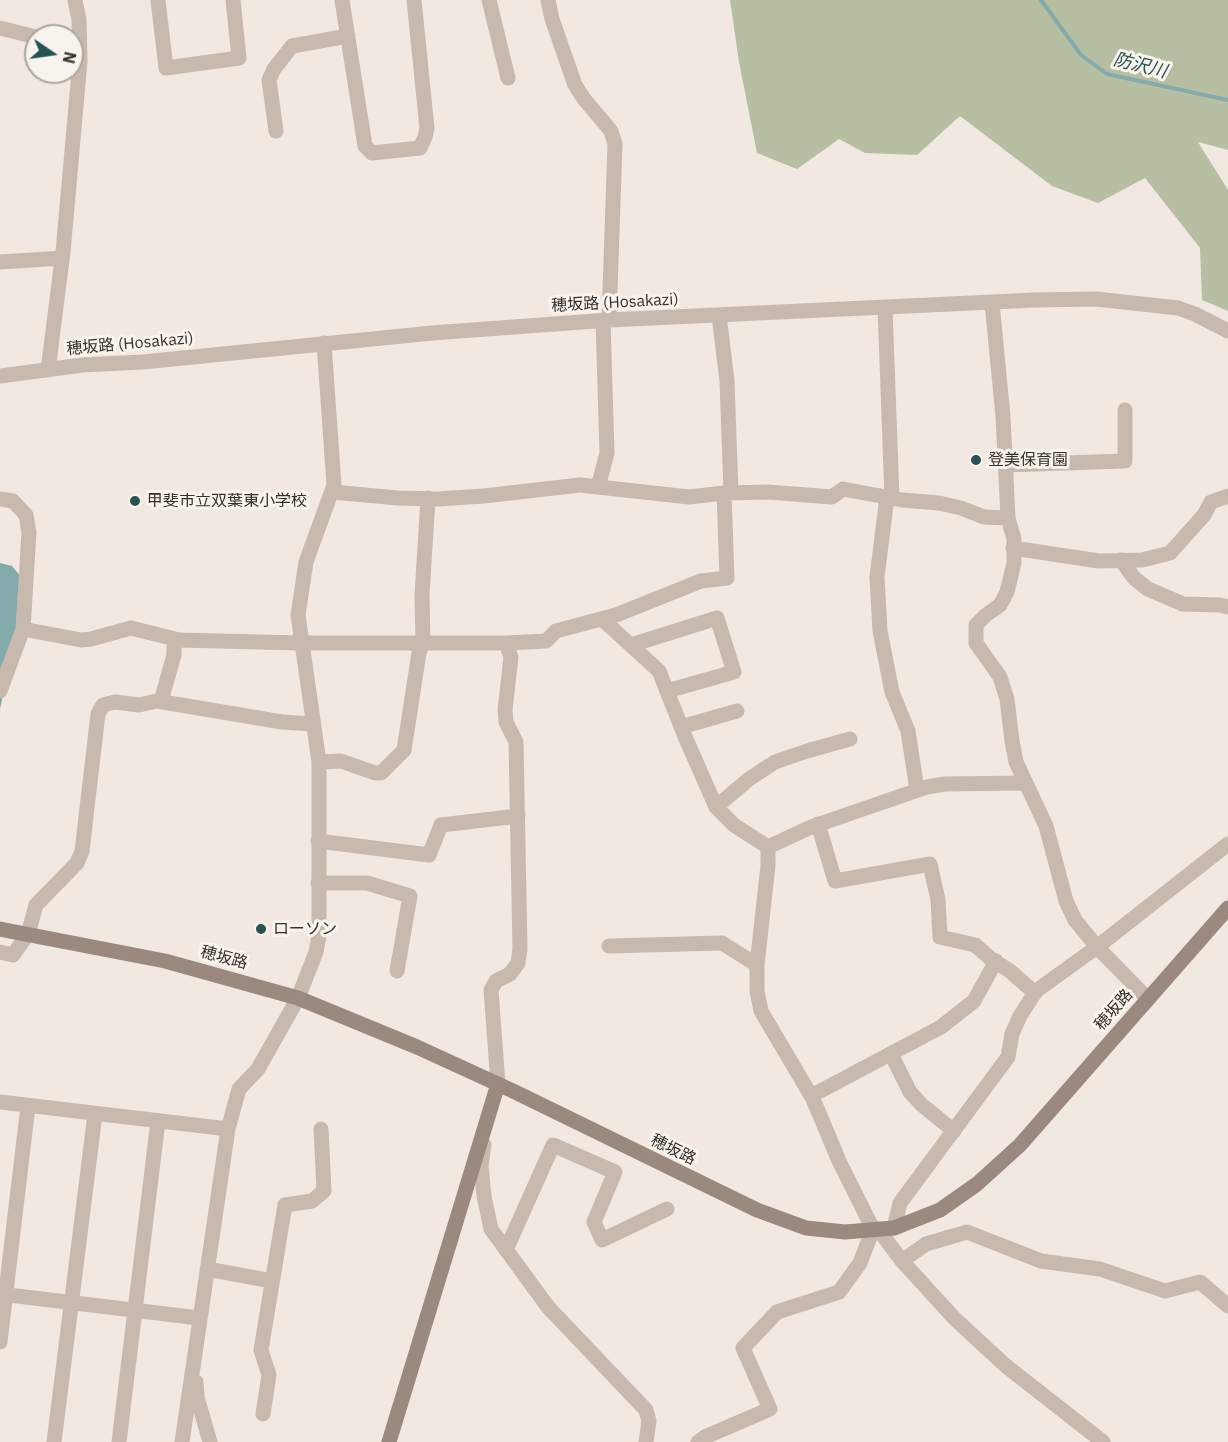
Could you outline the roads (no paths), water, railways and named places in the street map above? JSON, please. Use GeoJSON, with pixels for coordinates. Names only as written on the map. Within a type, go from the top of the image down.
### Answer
{"type":"FeatureCollection","features":[{"type":"Feature","properties":{"kind":"main road","name":"穂坂路"},"geometry":{"type":"LineString","coordinates":[[0,929],[165,961],[298,998],[417,1047],[498,1084],[757,1210],[806,1228],[845,1232],[894,1228],[940,1210],[977,1184],[1020,1145],[1228,908]]}},
{"type":"Feature","properties":{"kind":"main road"},"geometry":{"type":"LineString","coordinates":[[389,1442],[498,1084]]}},
{"type":"Feature","properties":{"kind":"street"},"geometry":{"type":"LineString","coordinates":[[75,0],[79,24]]}},
{"type":"Feature","properties":{"kind":"street"},"geometry":{"type":"LineString","coordinates":[[158,0],[166,68],[239,58],[233,0]]}},
{"type":"Feature","properties":{"kind":"street"},"geometry":{"type":"LineString","coordinates":[[342,0],[365,146],[372,153],[420,148],[425,137],[427,128],[414,0]]}},
{"type":"Feature","properties":{"kind":"street"},"geometry":{"type":"LineString","coordinates":[[489,0],[508,78]]}},
{"type":"Feature","properties":{"kind":"street"},"geometry":{"type":"LineString","coordinates":[[548,0],[574,85],[611,131],[615,144],[606,321],[607,453],[598,487]]}},
{"type":"Feature","properties":{"kind":"street"},"geometry":{"type":"LineString","coordinates":[[0,28],[24,34]]}},
{"type":"Feature","properties":{"kind":"street"},"geometry":{"type":"LineString","coordinates":[[276,131],[269,80],[274,69],[292,46],[348,36]]}},
{"type":"Feature","properties":{"kind":"street"},"geometry":{"type":"LineString","coordinates":[[48,370],[73,159],[75,84]]}},
{"type":"Feature","properties":{"kind":"street"},"geometry":{"type":"LineString","coordinates":[[0,262],[62,258]]}},
{"type":"Feature","properties":{"kind":"street","name":"穂坂路 (Hosakazi)"},"geometry":{"type":"LineString","coordinates":[[0,376],[432,333],[719,315],[1095,299],[1168,307],[1195,314],[1228,331]]}},
{"type":"Feature","properties":{"kind":"street"},"geometry":{"type":"LineString","coordinates":[[992,303],[1008,518],[1014,539],[1014,563],[1007,592],[1000,605],[976,625],[976,643],[1000,677],[1007,699],[1016,762],[1046,826],[1066,901],[1075,920],[1097,947],[1148,999]]}},
{"type":"Feature","properties":{"kind":"street"},"geometry":{"type":"LineString","coordinates":[[885,307],[889,498],[877,577],[880,631],[892,692],[908,731],[917,790]]}},
{"type":"Feature","properties":{"kind":"street"},"geometry":{"type":"LineString","coordinates":[[24,629],[81,640],[131,628],[174,639],[301,644],[546,641],[556,631],[616,615],[701,581],[727,578],[727,381],[719,315]]}},
{"type":"Feature","properties":{"kind":"street"},"geometry":{"type":"LineString","coordinates":[[182,1442],[228,1130],[239,1089],[258,1069],[298,998],[316,952],[319,936],[319,762],[298,615],[306,562],[334,485],[324,343]]}},
{"type":"Feature","properties":{"kind":"street"},"geometry":{"type":"LineString","coordinates":[[1005,465],[1125,461],[1125,410]]}},
{"type":"Feature","properties":{"kind":"street"},"geometry":{"type":"LineString","coordinates":[[332,492],[398,498],[428,498],[484,496],[580,485],[688,497],[768,492],[832,497],[843,489],[961,508],[984,517],[1008,518]]}},
{"type":"Feature","properties":{"kind":"street"},"geometry":{"type":"LineString","coordinates":[[1013,548],[1099,561],[1142,560],[1170,553],[1204,515],[1211,502],[1228,496]]}},
{"type":"Feature","properties":{"kind":"street"},"geometry":{"type":"LineString","coordinates":[[319,762],[341,761],[381,773],[404,750],[419,653],[423,643],[422,595],[428,498]]}},
{"type":"Feature","properties":{"kind":"street"},"geometry":{"type":"LineString","coordinates":[[0,499],[13,501],[26,515],[29,532],[24,629],[0,691]]}},
{"type":"Feature","properties":{"kind":"street"},"geometry":{"type":"LineString","coordinates":[[1121,560],[1134,578],[1148,589],[1183,604],[1228,607]]}},
{"type":"Feature","properties":{"kind":"street"},"geometry":{"type":"LineString","coordinates":[[631,645],[717,618],[734,672],[667,691]]}},
{"type":"Feature","properties":{"kind":"street"},"geometry":{"type":"LineString","coordinates":[[602,619],[659,671],[716,807],[734,825],[768,848]]}},
{"type":"Feature","properties":{"kind":"street"},"geometry":{"type":"LineString","coordinates":[[161,701],[172,664],[174,639]]}},
{"type":"Feature","properties":{"kind":"street"},"geometry":{"type":"LineString","coordinates":[[498,1084],[490,1001],[491,990],[496,981],[510,974],[519,963],[516,742],[506,722],[505,710],[511,657],[506,643]]}},
{"type":"Feature","properties":{"kind":"street"},"geometry":{"type":"LineString","coordinates":[[0,952],[13,955],[28,934],[36,905],[77,863],[82,851],[98,714],[104,705],[115,702],[139,705],[161,701],[282,722],[313,724]]}},
{"type":"Feature","properties":{"kind":"street"},"geometry":{"type":"LineString","coordinates":[[681,728],[737,711]]}},
{"type":"Feature","properties":{"kind":"street"},"geometry":{"type":"LineString","coordinates":[[716,807],[749,779],[775,762],[850,739]]}},
{"type":"Feature","properties":{"kind":"street"},"geometry":{"type":"LineString","coordinates":[[768,848],[818,824],[917,790],[945,784],[1025,783]]}},
{"type":"Feature","properties":{"kind":"street"},"geometry":{"type":"LineString","coordinates":[[318,841],[429,855],[441,825],[518,816]]}},
{"type":"Feature","properties":{"kind":"street"},"geometry":{"type":"LineString","coordinates":[[818,824],[835,881],[930,864],[938,900],[940,937],[975,945],[1035,993]]}},
{"type":"Feature","properties":{"kind":"street"},"geometry":{"type":"LineString","coordinates":[[894,1228],[900,1203],[1008,1057],[1012,1035],[1020,1016],[1035,993],[1228,844]]}},
{"type":"Feature","properties":{"kind":"street"},"geometry":{"type":"LineString","coordinates":[[768,848],[757,965],[757,991],[761,1011],[811,1096],[839,1161],[875,1229],[955,1319],[1006,1366],[1103,1442]]}},
{"type":"Feature","properties":{"kind":"street"},"geometry":{"type":"LineString","coordinates":[[318,883],[367,883],[410,896],[397,971]]}},
{"type":"Feature","properties":{"kind":"street"},"geometry":{"type":"LineString","coordinates":[[609,946],[722,943],[757,965]]}},
{"type":"Feature","properties":{"kind":"street"},"geometry":{"type":"LineString","coordinates":[[811,1096],[941,1027],[974,1001],[996,961]]}},
{"type":"Feature","properties":{"kind":"street"},"geometry":{"type":"LineString","coordinates":[[891,1054],[910,1092],[954,1131]]}},
{"type":"Feature","properties":{"kind":"street"},"geometry":{"type":"LineString","coordinates":[[0,1102],[228,1130]]}},
{"type":"Feature","properties":{"kind":"street"},"geometry":{"type":"LineString","coordinates":[[0,1342],[3,1294],[28,1106]]}},
{"type":"Feature","properties":{"kind":"street"},"geometry":{"type":"LineString","coordinates":[[54,1442],[95,1114]]}},
{"type":"Feature","properties":{"kind":"street"},"geometry":{"type":"LineString","coordinates":[[119,1442],[158,1121]]}},
{"type":"Feature","properties":{"kind":"street"},"geometry":{"type":"LineString","coordinates":[[486,1124],[481,1167],[491,1229],[548,1307],[646,1410],[649,1421],[646,1442]]}},
{"type":"Feature","properties":{"kind":"street"},"geometry":{"type":"LineString","coordinates":[[263,1414],[268,1375],[261,1350],[285,1205],[312,1201],[324,1191],[321,1129]]}},
{"type":"Feature","properties":{"kind":"street"},"geometry":{"type":"LineString","coordinates":[[506,1250],[553,1145],[615,1172],[594,1222],[602,1240],[667,1209]]}},
{"type":"Feature","properties":{"kind":"street"},"geometry":{"type":"LineString","coordinates":[[698,1442],[770,1409],[743,1348],[777,1312],[838,1292],[860,1263],[875,1229]]}},
{"type":"Feature","properties":{"kind":"street"},"geometry":{"type":"LineString","coordinates":[[902,1261],[926,1244],[967,1232],[1041,1261],[1100,1269],[1165,1291],[1200,1282],[1228,1306]]}},
{"type":"Feature","properties":{"kind":"street"},"geometry":{"type":"LineString","coordinates":[[207,1269],[272,1281]]}},
{"type":"Feature","properties":{"kind":"street"},"geometry":{"type":"LineString","coordinates":[[3,1294],[199,1318]]}},
{"type":"Feature","properties":{"kind":"street"},"geometry":{"type":"LineString","coordinates":[[193,1361],[197,1397],[210,1442]]}},
{"type":"Feature","properties":{"kind":"water"},"geometry":{"type":"Polygon","coordinates":[[[0,563],[12,566],[23,579],[17,628],[0,709],[0,563]]]}},
{"type":"Feature","properties":{"kind":"waterway","name":"防沢川"},"geometry":{"type":"LineString","coordinates":[[1041,0],[1081,55],[1107,74],[1228,100]]}},
{"type":"Feature","properties":{"kind":"place","name":"登美保育園"},"geometry":{"type":"Point","coordinates":[976,460]}},
{"type":"Feature","properties":{"kind":"place","name":"甲斐市立双葉東小学校"},"geometry":{"type":"Point","coordinates":[135,501]}},
{"type":"Feature","properties":{"kind":"place","name":"ローソン"},"geometry":{"type":"Point","coordinates":[261,929]}}]}
